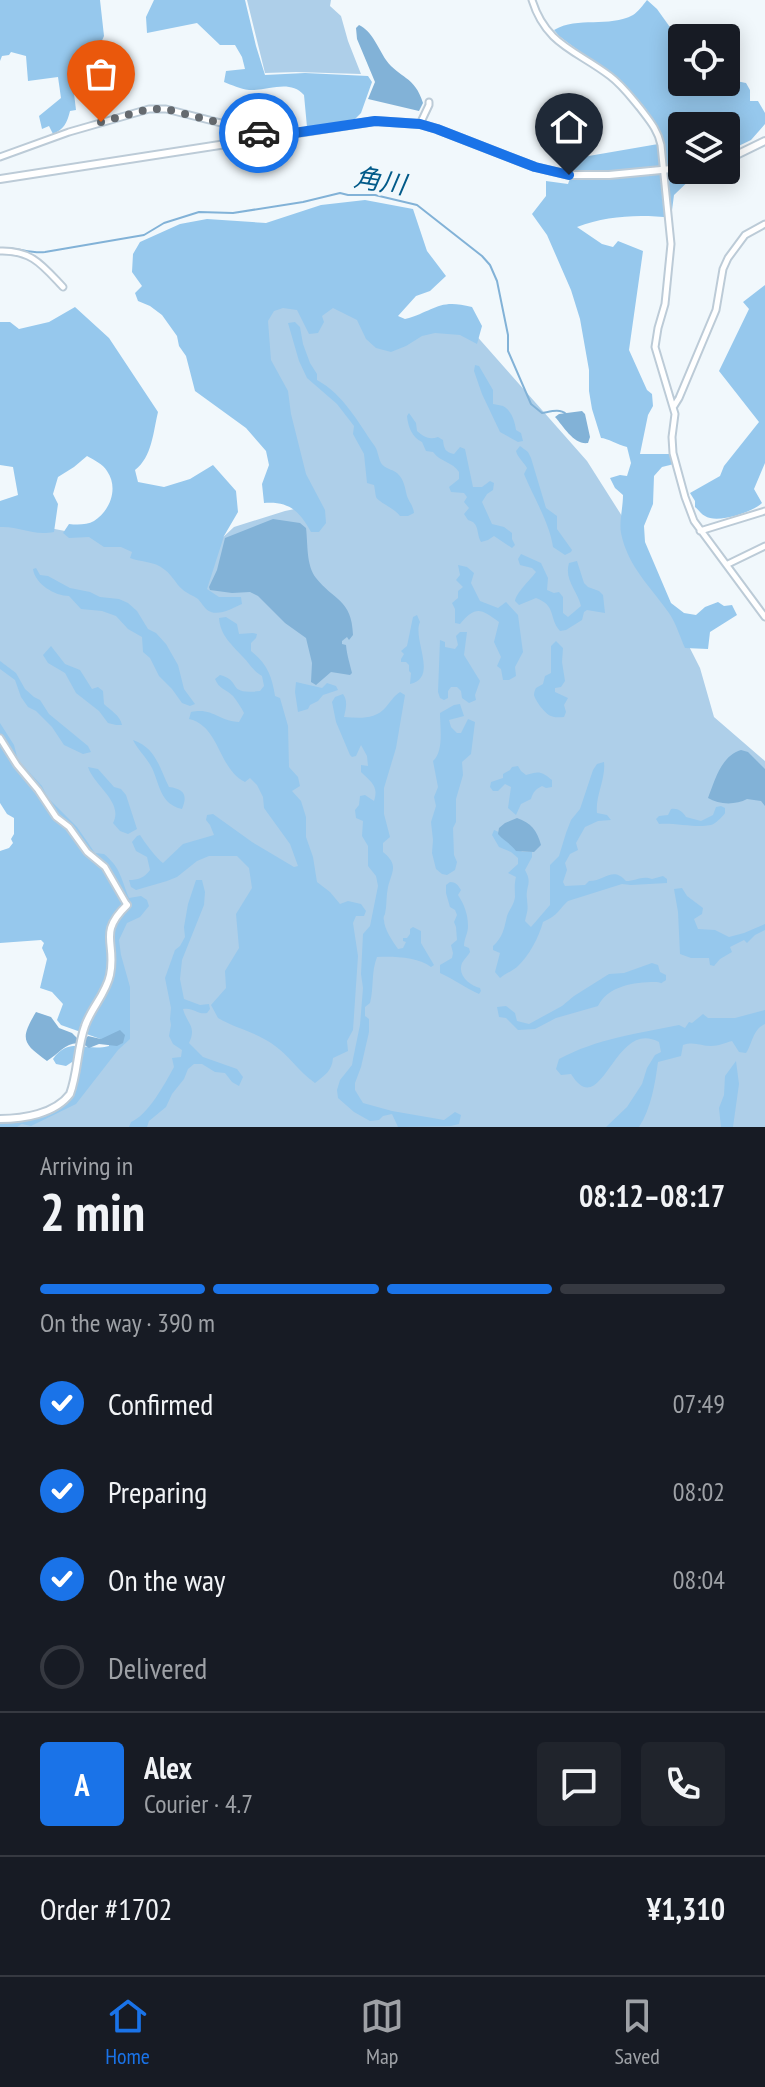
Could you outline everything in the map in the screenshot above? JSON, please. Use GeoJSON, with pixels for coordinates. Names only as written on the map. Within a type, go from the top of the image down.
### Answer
{"type":"FeatureCollection","features":[{"type":"Feature","properties":{"kind":"main road"},"geometry":{"type":"LineString","coordinates":[[0,179],[375,121],[420,124],[569,175],[668,169]]}},
{"type":"Feature","properties":{"kind":"main road"},"geometry":{"type":"LineString","coordinates":[[740,153],[765,141]]}},
{"type":"Feature","properties":{"kind":"main road"},"geometry":{"type":"LineString","coordinates":[[0,1119],[45,1111],[64,1102],[70,1094],[84,1029],[111,974],[111,925],[127,905]]}},
{"type":"Feature","properties":{"kind":"street"},"geometry":{"type":"LineString","coordinates":[[532,0],[540,21],[551,34],[624,88],[653,124],[660,138],[671,244],[665,304],[655,347],[673,406],[673,453],[689,508],[700,531],[728,564],[765,617]]}},
{"type":"Feature","properties":{"kind":"street"},"geometry":{"type":"LineString","coordinates":[[420,124],[429,102]]}},
{"type":"Feature","properties":{"kind":"street"},"geometry":{"type":"LineString","coordinates":[[0,157],[69,132],[149,109],[166,109],[267,137]]}},
{"type":"Feature","properties":{"kind":"street"},"geometry":{"type":"LineString","coordinates":[[673,406],[716,310],[728,258],[745,235],[765,224]]}},
{"type":"Feature","properties":{"kind":"street"},"geometry":{"type":"LineString","coordinates":[[0,251],[36,258],[63,287]]}},
{"type":"Feature","properties":{"kind":"street"},"geometry":{"type":"LineString","coordinates":[[700,531],[765,511]]}},
{"type":"Feature","properties":{"kind":"street"},"geometry":{"type":"LineString","coordinates":[[728,564],[765,546]]}},
{"type":"Feature","properties":{"kind":"street"},"geometry":{"type":"LineString","coordinates":[[0,738],[56,817],[69,827],[87,852],[110,873],[127,905]]}},
{"type":"Feature","properties":{"kind":"shaded area"},"geometry":{"type":"Polygon","coordinates":[[[0,0],[100,0],[104,36],[101,43],[106,52],[96,65],[82,73],[81,83],[73,85],[76,110],[70,111],[64,125],[53,134],[49,126],[42,129],[39,116],[61,98],[58,77],[28,81],[26,56],[11,52],[2,56],[0,61],[0,0]]]}},
{"type":"Feature","properties":{"kind":"shaded area"},"geometry":{"type":"Polygon","coordinates":[[[154,0],[245,0],[265,75],[368,76],[372,82],[361,113],[354,120],[307,127],[304,95],[298,90],[285,87],[249,90],[224,82],[226,71],[245,69],[235,45],[220,45],[197,23],[147,33],[146,17],[154,0]]]}},
{"type":"Feature","properties":{"kind":"shaded area"},"geometry":{"type":"Polygon","coordinates":[[[247,0],[331,0],[330,6],[341,16],[361,74],[265,73],[247,0]]]}},
{"type":"Feature","properties":{"kind":"shaded area"},"geometry":{"type":"Polygon","coordinates":[[[647,0],[668,24],[668,96],[740,96],[740,82],[746,83],[750,90],[750,101],[758,101],[765,113],[765,124],[751,140],[740,145],[740,112],[668,112],[668,184],[685,184],[674,195],[671,218],[623,217],[577,227],[602,244],[613,247],[618,241],[643,251],[629,350],[647,390],[652,394],[653,406],[648,415],[640,454],[672,454],[674,464],[662,467],[654,476],[653,504],[644,526],[645,542],[671,603],[684,613],[696,615],[718,602],[724,606],[732,605],[737,615],[710,632],[708,649],[685,648],[671,617],[624,545],[621,528],[623,495],[610,478],[627,476],[631,463],[627,447],[601,438],[592,409],[580,319],[547,235],[532,214],[546,196],[546,181],[568,184],[577,158],[664,143],[646,109],[634,95],[554,30],[573,24],[614,21],[635,14],[647,0]]]}},
{"type":"Feature","properties":{"kind":"shaded area"},"geometry":{"type":"Polygon","coordinates":[[[359,25],[371,36],[391,66],[416,87],[423,103],[419,111],[368,99],[375,82],[357,39],[356,28],[359,25]]]}},
{"type":"Feature","properties":{"kind":"shaded area"},"geometry":{"type":"Polygon","coordinates":[[[365,200],[413,209],[427,251],[446,276],[430,291],[416,296],[398,316],[405,319],[444,305],[461,305],[472,307],[482,326],[477,344],[460,335],[435,333],[391,352],[376,348],[366,339],[357,320],[333,308],[322,316],[324,322],[318,333],[309,334],[297,310],[283,308],[274,311],[268,321],[271,360],[288,391],[306,474],[325,510],[326,523],[319,532],[311,532],[293,509],[281,504],[264,503],[262,484],[269,465],[266,451],[246,428],[195,391],[177,336],[162,315],[138,301],[135,293],[142,286],[132,272],[133,254],[140,242],[180,224],[207,219],[266,223],[321,205],[365,200]]]}},
{"type":"Feature","properties":{"kind":"shaded area"},"geometry":{"type":"Polygon","coordinates":[[[765,285],[765,463],[754,489],[762,503],[735,516],[711,518],[695,507],[690,493],[720,476],[724,466],[759,422],[719,371],[749,309],[743,302],[765,285]]]}},
{"type":"Feature","properties":{"kind":"shaded area"},"geometry":{"type":"Polygon","coordinates":[[[332,296],[387,325],[474,333],[587,461],[627,524],[700,668],[714,717],[765,761],[765,1127],[14,1127],[54,1111],[75,1098],[115,1047],[0,749],[0,521],[96,537],[219,541],[234,527],[309,506],[246,321],[278,303],[332,296]]]}},
{"type":"Feature","properties":{"kind":"shaded area"},"geometry":{"type":"Polygon","coordinates":[[[75,307],[109,338],[158,412],[148,451],[135,470],[138,482],[164,487],[190,479],[213,465],[236,491],[238,512],[224,536],[207,589],[219,597],[241,597],[242,604],[224,612],[210,612],[161,567],[130,558],[132,552],[121,547],[104,547],[89,537],[69,538],[63,533],[69,524],[88,523],[100,517],[111,499],[111,478],[101,464],[87,456],[58,477],[53,494],[58,504],[54,532],[0,527],[0,501],[18,495],[13,467],[0,465],[0,322],[10,322],[19,329],[49,322],[75,307]]]}},
{"type":"Feature","properties":{"kind":"shaded area"},"geometry":{"type":"Polygon","coordinates":[[[295,322],[300,327],[317,380],[335,393],[349,409],[375,447],[383,465],[399,475],[414,513],[400,516],[377,499],[374,485],[367,483],[364,454],[353,434],[354,426],[337,404],[307,378],[299,361],[288,323],[295,322]]]}},
{"type":"Feature","properties":{"kind":"shaded area"},"geometry":{"type":"Polygon","coordinates":[[[475,365],[479,366],[493,390],[493,404],[509,411],[523,441],[518,442],[500,432],[482,394],[475,365]]]}},
{"type":"Feature","properties":{"kind":"shaded area"},"geometry":{"type":"Polygon","coordinates":[[[582,411],[590,437],[588,443],[574,438],[555,417],[582,411]]]}},
{"type":"Feature","properties":{"kind":"shaded area"},"geometry":{"type":"Polygon","coordinates":[[[409,413],[417,431],[443,440],[449,452],[454,454],[460,447],[465,449],[473,487],[482,487],[490,481],[494,483],[493,490],[482,502],[492,524],[512,533],[515,545],[512,548],[494,536],[481,542],[476,526],[464,514],[469,508],[464,502],[467,497],[464,493],[451,492],[449,487],[459,479],[459,472],[433,452],[426,451],[410,428],[409,413]]]}},
{"type":"Feature","properties":{"kind":"shaded area"},"geometry":{"type":"Polygon","coordinates":[[[520,446],[531,458],[546,508],[557,516],[557,529],[572,550],[565,555],[553,547],[545,520],[524,474],[527,468],[516,451],[520,446]]]}},
{"type":"Feature","properties":{"kind":"shaded area"},"geometry":{"type":"Polygon","coordinates":[[[273,519],[300,523],[306,528],[313,573],[349,614],[353,635],[342,644],[346,645],[350,675],[331,672],[316,685],[311,682],[312,663],[306,638],[250,592],[210,590],[225,538],[273,519]]]}},
{"type":"Feature","properties":{"kind":"shaded area"},"geometry":{"type":"Polygon","coordinates":[[[521,554],[541,563],[548,578],[547,590],[559,592],[563,597],[563,613],[568,617],[581,606],[568,575],[569,563],[577,561],[584,583],[603,595],[605,613],[587,610],[582,620],[560,631],[550,608],[543,601],[536,598],[519,605],[516,598],[536,572],[520,565],[518,559],[521,554]]]}},
{"type":"Feature","properties":{"kind":"shaded area"},"geometry":{"type":"Polygon","coordinates":[[[458,565],[474,573],[471,583],[480,601],[498,608],[506,602],[518,615],[523,652],[515,667],[516,676],[509,680],[503,680],[501,669],[497,666],[501,657],[494,642],[499,622],[479,611],[470,614],[460,624],[455,623],[452,603],[463,587],[456,580],[460,575],[458,565]]]}},
{"type":"Feature","properties":{"kind":"shaded area"},"geometry":{"type":"Polygon","coordinates":[[[36,568],[40,575],[70,588],[128,603],[148,629],[166,644],[178,665],[184,689],[195,704],[182,703],[159,676],[150,658],[143,652],[142,637],[128,629],[116,616],[81,609],[69,596],[46,588],[35,574],[33,569],[36,568]]]}},
{"type":"Feature","properties":{"kind":"shaded area"},"geometry":{"type":"Polygon","coordinates":[[[417,615],[424,666],[423,674],[410,684],[409,665],[401,662],[404,654],[401,651],[407,646],[413,617],[417,615]]]}},
{"type":"Feature","properties":{"kind":"shaded area"},"geometry":{"type":"Polygon","coordinates":[[[226,617],[237,624],[239,634],[257,634],[251,643],[251,651],[265,666],[275,696],[280,698],[288,726],[289,767],[298,777],[300,786],[292,791],[301,801],[306,817],[306,837],[317,882],[340,904],[348,901],[361,904],[366,911],[364,916],[356,916],[353,923],[358,956],[353,1030],[347,1041],[348,1051],[333,1058],[330,1070],[315,1083],[271,1043],[218,1018],[211,1005],[226,988],[225,971],[239,948],[236,914],[252,888],[249,868],[237,856],[209,856],[167,881],[136,890],[129,880],[141,878],[150,870],[147,857],[136,851],[132,842],[137,836],[140,835],[163,863],[183,844],[214,835],[206,820],[207,815],[213,814],[252,842],[294,867],[298,866],[290,844],[264,808],[257,785],[250,778],[245,782],[236,776],[207,730],[189,719],[191,712],[205,711],[239,722],[244,713],[233,696],[215,679],[220,675],[242,691],[260,691],[264,686],[262,676],[224,635],[219,618],[226,617]]]}},
{"type":"Feature","properties":{"kind":"shaded area"},"geometry":{"type":"Polygon","coordinates":[[[467,632],[464,655],[480,681],[476,700],[469,703],[462,698],[457,687],[451,687],[448,698],[444,700],[438,692],[440,640],[445,642],[445,647],[455,649],[458,645],[456,636],[467,632]]]}},
{"type":"Feature","properties":{"kind":"shaded area"},"geometry":{"type":"Polygon","coordinates":[[[556,641],[563,648],[565,681],[561,687],[555,688],[555,692],[568,698],[564,705],[564,717],[549,715],[534,695],[545,676],[551,673],[551,646],[556,641]]]}},
{"type":"Feature","properties":{"kind":"shaded area"},"geometry":{"type":"Polygon","coordinates":[[[51,646],[65,664],[80,670],[92,689],[98,687],[103,691],[104,704],[122,725],[108,723],[99,711],[76,693],[65,673],[48,663],[43,655],[51,646]]]}},
{"type":"Feature","properties":{"kind":"shaded area"},"geometry":{"type":"Polygon","coordinates":[[[0,661],[16,673],[25,689],[40,700],[49,714],[88,746],[91,752],[83,754],[64,745],[52,727],[28,707],[15,680],[0,669],[0,661]]]}},
{"type":"Feature","properties":{"kind":"shaded area"},"geometry":{"type":"Polygon","coordinates":[[[296,682],[322,688],[327,683],[338,690],[323,695],[308,709],[298,712],[296,682]]]}},
{"type":"Feature","properties":{"kind":"shaded area"},"geometry":{"type":"Polygon","coordinates":[[[400,692],[405,695],[396,748],[384,788],[384,814],[390,837],[383,843],[383,852],[393,868],[384,918],[387,931],[398,949],[403,948],[406,942],[403,938],[407,938],[410,929],[413,927],[421,931],[421,943],[434,965],[431,967],[405,958],[377,957],[370,1003],[365,1007],[369,1032],[355,1090],[363,1103],[392,1111],[444,1120],[455,1112],[461,1115],[459,1124],[451,1126],[398,1127],[392,1114],[370,1121],[338,1098],[337,1090],[340,1080],[352,1065],[360,1025],[363,934],[370,926],[378,886],[376,876],[368,866],[368,846],[362,836],[363,821],[356,818],[355,810],[360,796],[365,795],[374,801],[373,785],[361,772],[361,765],[368,766],[367,756],[361,745],[356,756],[350,755],[336,722],[332,702],[343,694],[346,702],[344,717],[366,717],[382,711],[400,692]]]}},
{"type":"Feature","properties":{"kind":"shaded area"},"geometry":{"type":"Polygon","coordinates":[[[460,704],[464,716],[449,720],[451,727],[461,733],[468,719],[475,722],[471,754],[462,762],[463,775],[456,799],[453,828],[457,862],[455,870],[447,875],[436,869],[432,853],[431,822],[438,787],[433,761],[440,745],[440,713],[460,704]]]}},
{"type":"Feature","properties":{"kind":"shaded area"},"geometry":{"type":"Polygon","coordinates":[[[0,723],[14,745],[18,760],[42,786],[48,798],[77,827],[95,853],[104,854],[114,864],[129,898],[141,896],[149,906],[140,917],[127,923],[119,940],[130,987],[130,1039],[76,1104],[31,1126],[22,1124],[17,1127],[0,1127],[0,1122],[51,1111],[68,1101],[73,1094],[80,1068],[72,1062],[66,1066],[56,1064],[53,1059],[59,1052],[72,1046],[109,1046],[109,1042],[61,1025],[57,1020],[63,1004],[52,992],[40,988],[47,959],[41,940],[0,943],[0,851],[13,843],[14,818],[0,803],[0,723]]]}},
{"type":"Feature","properties":{"kind":"shaded area"},"geometry":{"type":"Polygon","coordinates":[[[133,740],[152,753],[169,787],[183,794],[182,809],[165,798],[152,768],[133,740]]]}},
{"type":"Feature","properties":{"kind":"shaded area"},"geometry":{"type":"Polygon","coordinates":[[[741,750],[748,752],[765,769],[765,806],[761,801],[747,799],[728,803],[708,798],[724,763],[741,750]]]}},
{"type":"Feature","properties":{"kind":"shaded area"},"geometry":{"type":"Polygon","coordinates":[[[604,762],[597,813],[607,815],[611,820],[598,821],[585,827],[576,843],[578,850],[570,854],[565,863],[565,886],[585,885],[613,874],[626,881],[663,876],[667,883],[622,884],[568,901],[543,922],[533,946],[521,963],[500,978],[495,972],[500,953],[493,950],[493,946],[501,936],[514,900],[516,877],[508,873],[518,864],[518,858],[499,847],[492,835],[494,830],[506,835],[522,852],[532,852],[525,870],[529,882],[525,921],[531,927],[550,905],[550,865],[559,856],[593,770],[597,764],[604,762]]]}},
{"type":"Feature","properties":{"kind":"shaded area"},"geometry":{"type":"Polygon","coordinates":[[[518,766],[526,775],[537,772],[545,775],[552,780],[552,787],[538,788],[531,799],[521,804],[516,815],[508,808],[511,787],[505,784],[498,791],[493,791],[490,787],[491,782],[503,778],[503,774],[518,766]]]}},
{"type":"Feature","properties":{"kind":"shaded area"},"geometry":{"type":"Polygon","coordinates":[[[88,767],[98,769],[126,795],[137,829],[128,834],[113,823],[115,808],[112,801],[88,767]]]}},
{"type":"Feature","properties":{"kind":"shaded area"},"geometry":{"type":"Polygon","coordinates":[[[721,806],[725,808],[725,814],[711,825],[659,824],[656,819],[668,815],[673,809],[701,821],[721,806]]]}},
{"type":"Feature","properties":{"kind":"shaded area"},"geometry":{"type":"Polygon","coordinates":[[[517,818],[530,825],[538,835],[541,845],[534,852],[516,851],[498,834],[499,828],[517,818]]]}},
{"type":"Feature","properties":{"kind":"shaded area"},"geometry":{"type":"Polygon","coordinates":[[[196,880],[202,880],[204,905],[182,960],[180,979],[184,999],[200,1005],[209,1004],[210,1009],[204,1013],[183,1009],[192,1029],[189,1043],[203,1057],[237,1069],[243,1077],[239,1086],[225,1073],[194,1064],[166,1107],[149,1121],[147,1127],[129,1127],[161,1090],[174,1067],[172,1058],[181,1057],[182,1050],[173,1044],[169,1036],[171,1008],[165,978],[175,950],[185,937],[188,904],[196,880]]]}},
{"type":"Feature","properties":{"kind":"shaded area"},"geometry":{"type":"Polygon","coordinates":[[[450,882],[457,884],[461,890],[458,895],[468,922],[464,946],[470,952],[462,963],[461,972],[469,982],[480,988],[479,994],[440,973],[440,965],[452,958],[451,945],[457,940],[454,922],[457,915],[450,907],[446,893],[446,885],[450,882]]]}},
{"type":"Feature","properties":{"kind":"shaded area"},"geometry":{"type":"Polygon","coordinates":[[[682,888],[703,908],[702,914],[694,919],[698,929],[715,930],[729,937],[765,924],[765,930],[747,943],[744,940],[730,947],[732,952],[714,966],[710,965],[709,958],[691,958],[680,954],[674,889],[682,888]]]}},
{"type":"Feature","properties":{"kind":"shaded area"},"geometry":{"type":"Polygon","coordinates":[[[652,963],[658,965],[666,980],[622,986],[602,999],[598,1006],[556,1018],[535,1029],[518,1030],[506,1018],[499,1017],[497,1007],[506,1006],[515,1013],[517,1021],[529,1024],[609,974],[624,973],[652,963]]]}},
{"type":"Feature","properties":{"kind":"shaded area"},"geometry":{"type":"Polygon","coordinates":[[[765,1010],[765,1024],[755,1033],[746,1053],[739,1052],[732,1041],[714,1046],[691,1043],[683,1045],[681,1056],[658,1062],[654,1087],[639,1127],[606,1127],[627,1107],[642,1084],[647,1068],[655,1055],[661,1052],[659,1042],[644,1038],[631,1043],[592,1087],[582,1086],[571,1074],[561,1075],[556,1069],[559,1059],[603,1042],[679,1025],[685,1028],[703,1014],[708,1018],[735,1018],[765,1010]]]}},
{"type":"Feature","properties":{"kind":"shaded area"},"geometry":{"type":"Polygon","coordinates":[[[36,1012],[51,1017],[59,1028],[77,1038],[85,1039],[88,1036],[101,1039],[120,1030],[125,1035],[123,1043],[117,1046],[99,1044],[89,1048],[83,1044],[72,1044],[47,1061],[32,1050],[26,1040],[27,1029],[36,1012]]]}},
{"type":"Feature","properties":{"kind":"shaded area"},"geometry":{"type":"Polygon","coordinates":[[[736,1061],[739,1084],[733,1127],[721,1127],[719,1108],[724,1095],[725,1076],[736,1061]]]}},
{"type":"Feature","properties":{"kind":"waterway","name":"角川"},"geometry":{"type":"LineString","coordinates":[[0,248],[45,252],[144,235],[164,223],[199,212],[233,213],[340,193],[375,195],[417,205],[490,265],[497,281],[508,335],[508,351],[531,404],[542,413],[558,411],[566,414]]}},
{"type":"Feature","properties":{"kind":"way so far"},"geometry":{"type":"LineString","coordinates":[[101,122],[149,109],[166,109],[259,133]]}},
{"type":"Feature","properties":{"kind":"route"},"geometry":{"type":"LineString","coordinates":[[259,133],[267,137],[375,121],[420,124],[535,167],[569,175]]}}]}
